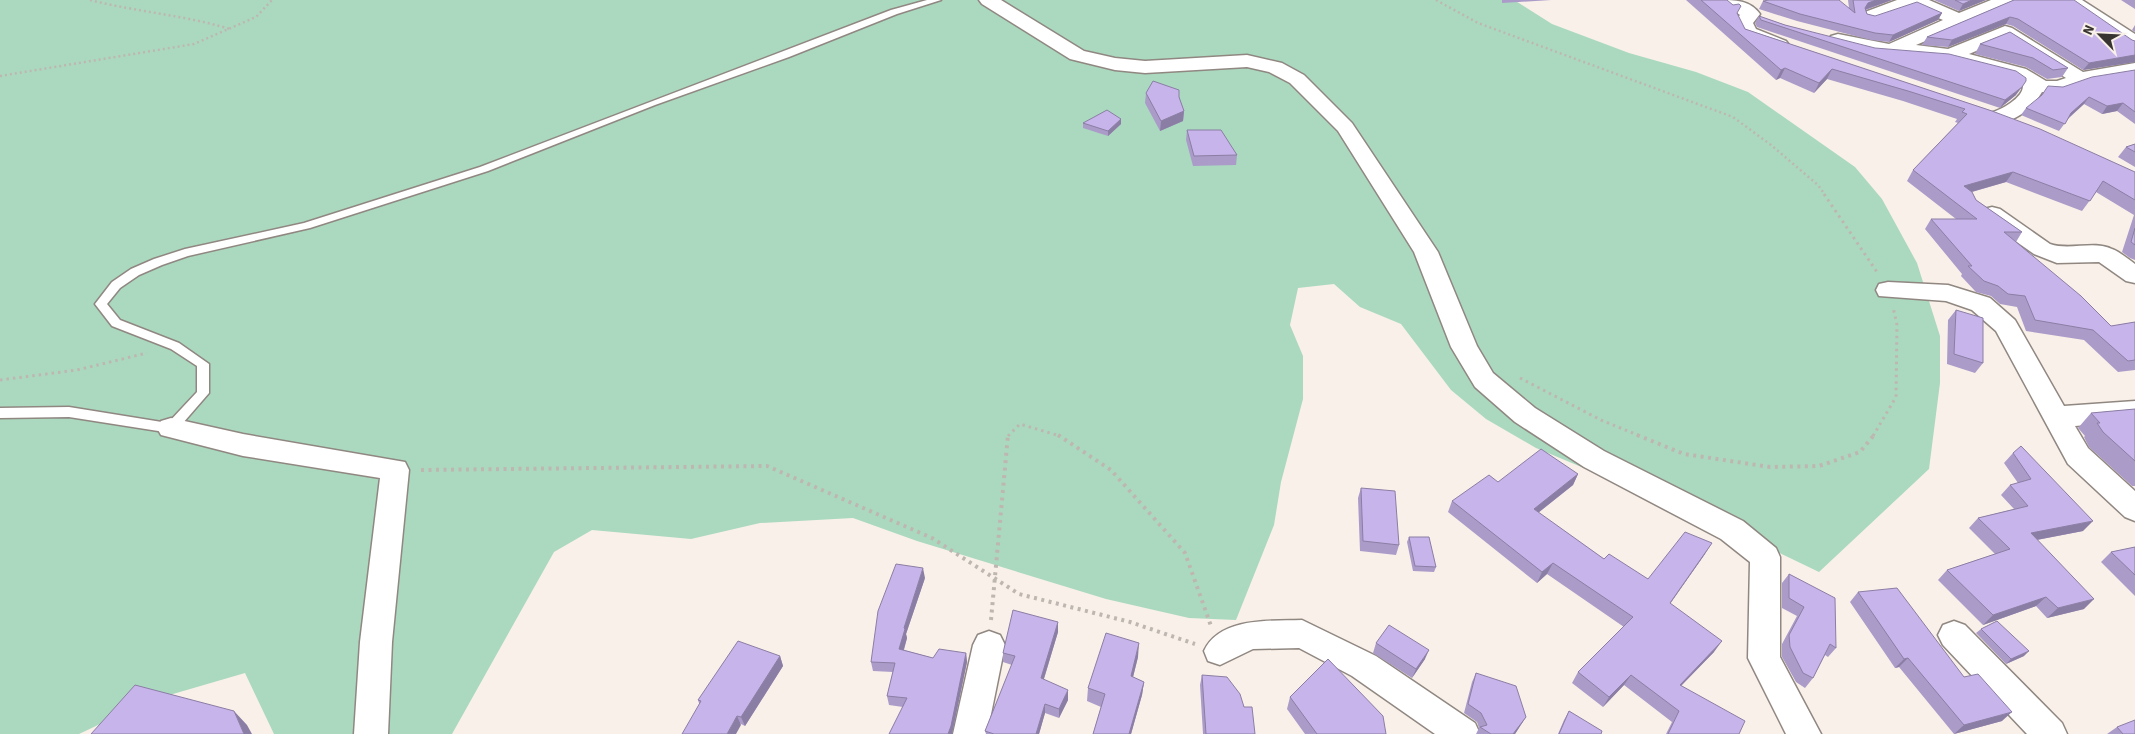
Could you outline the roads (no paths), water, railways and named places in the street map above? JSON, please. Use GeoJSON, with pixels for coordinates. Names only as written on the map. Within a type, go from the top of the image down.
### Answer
{"type":"FeatureCollection","features":[{"type":"Feature","properties":{"kind":"street"},"geometry":{"type":"LineString","coordinates":[[988,0],[1078,54],[1105,62],[1145,67],[1248,61],[1275,67],[1297,79],[1345,127],[1365,155],[1426,252],[1464,347],[1484,380],[1525,415],[1594,459],[1732,530],[1764,557],[1764,658],[1804,734]]}},
{"type":"Feature","properties":{"kind":"street"},"geometry":{"type":"LineString","coordinates":[[1729,0],[1761,17],[1743,22],[1748,33],[1799,52]]}},
{"type":"Feature","properties":{"kind":"street"},"geometry":{"type":"LineString","coordinates":[[1872,16],[1914,0],[1965,16],[2006,32],[2080,78]]}},
{"type":"Feature","properties":{"kind":"street"},"geometry":{"type":"LineString","coordinates":[[1888,50],[2006,0]]}},
{"type":"Feature","properties":{"kind":"street"},"geometry":{"type":"LineString","coordinates":[[2070,0],[2135,42]]}},
{"type":"Feature","properties":{"kind":"street"},"geometry":{"type":"LineString","coordinates":[[1950,55],[2006,32]]}},
{"type":"Feature","properties":{"kind":"street"},"geometry":{"type":"LineString","coordinates":[[1818,35],[1888,50],[1926,51],[1950,55],[2019,74],[2048,88],[2062,86],[2080,78],[2135,69]]}},
{"type":"Feature","properties":{"kind":"street"},"geometry":{"type":"LineString","coordinates":[[2025,128],[1988,113],[2005,116],[2029,97],[2034,88],[2033,82]]}},
{"type":"Feature","properties":{"kind":"street"},"geometry":{"type":"LineString","coordinates":[[1978,204],[2042,249],[2056,255],[2104,254],[2135,275]]}},
{"type":"Feature","properties":{"kind":"street"},"geometry":{"type":"LineString","coordinates":[[1888,290],[1948,294],[1981,304],[2006,326],[2078,456],[2135,509]]}},
{"type":"Feature","properties":{"kind":"street"},"geometry":{"type":"LineString","coordinates":[[2056,417],[2135,411]]}},
{"type":"Feature","properties":{"kind":"street"},"geometry":{"type":"LineString","coordinates":[[171,428],[243,444],[395,470],[376,642],[371,734]]}},
{"type":"Feature","properties":{"kind":"street"},"geometry":{"type":"LineString","coordinates":[[1220,651],[1248,635],[1302,634],[1364,666],[1463,734]]}},
{"type":"Feature","properties":{"kind":"street"},"geometry":{"type":"LineString","coordinates":[[1954,635],[2050,734]]}},
{"type":"Feature","properties":{"kind":"street"},"geometry":{"type":"LineString","coordinates":[[970,734],[989,645]]}},
{"type":"Feature","properties":{"kind":"lane"},"geometry":{"type":"LineString","coordinates":[[0,414],[69,412],[171,428],[203,393],[203,364],[175,346],[116,323],[101,304],[116,285],[135,272],[185,253],[306,226],[484,169],[652,103],[786,55],[894,12],[937,0]]}}]}
